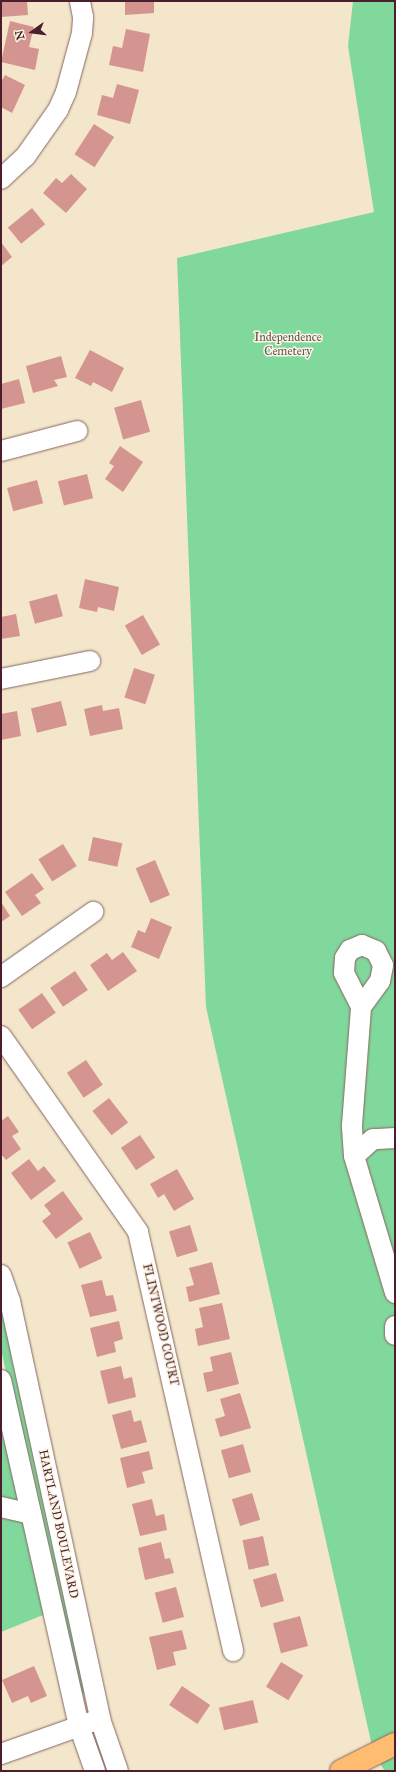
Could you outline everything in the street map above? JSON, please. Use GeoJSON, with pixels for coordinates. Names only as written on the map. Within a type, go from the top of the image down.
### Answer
{"type":"FeatureCollection","features":[{"type":"Feature","properties":{"kind":"main road"},"geometry":{"type":"LineString","coordinates":[[341,1771],[395,1744]]}},
{"type":"Feature","properties":{"kind":"street"},"geometry":{"type":"LineString","coordinates":[[1,180],[26,157],[58,110],[66,92],[82,33],[83,17],[80,1]]}},
{"type":"Feature","properties":{"kind":"street"},"geometry":{"type":"LineString","coordinates":[[1,451],[77,431]]}},
{"type":"Feature","properties":{"kind":"street"},"geometry":{"type":"LineString","coordinates":[[1,679],[90,661]]}},
{"type":"Feature","properties":{"kind":"street"},"geometry":{"type":"LineString","coordinates":[[1,977],[93,912]]}},
{"type":"Feature","properties":{"kind":"street"},"geometry":{"type":"LineString","coordinates":[[362,1007],[352,1126],[354,1156],[395,1293]]}},
{"type":"Feature","properties":{"kind":"street","name":"FLINTWOOD COURT"},"geometry":{"type":"LineString","coordinates":[[1,1036],[138,1232],[233,1651]]}},
{"type":"Feature","properties":{"kind":"street"},"geometry":{"type":"LineString","coordinates":[[354,1156],[373,1139],[395,1138]]}},
{"type":"Feature","properties":{"kind":"street","name":"HARTLAND BOULEVARD"},"geometry":{"type":"LineString","coordinates":[[1,1275],[10,1301],[100,1719],[118,1771]]}},
{"type":"Feature","properties":{"kind":"street"},"geometry":{"type":"LineString","coordinates":[[395,1326],[395,1335]]}},
{"type":"Feature","properties":{"kind":"street","name":"HARTLAND BOULEVARD"},"geometry":{"type":"LineString","coordinates":[[1,1380],[79,1726],[95,1771]]}},
{"type":"Feature","properties":{"kind":"street"},"geometry":{"type":"LineString","coordinates":[[1,1507],[31,1514]]}},
{"type":"Feature","properties":{"kind":"street"},"geometry":{"type":"LineString","coordinates":[[1,1754],[100,1719]]}},
{"type":"Feature","properties":{"kind":"green space","name":"Independence Cemetery"},"geometry":{"type":"Polygon","coordinates":[[[353,1],[395,1],[395,1771],[385,1771],[374,1755],[206,1007],[177,258],[374,212],[348,46],[353,1]]]}},
{"type":"Feature","properties":{"kind":"green space"},"geometry":{"type":"Polygon","coordinates":[[[1,1301],[85,1693],[81,1694],[76,1689],[1,1349],[1,1301]]]}},
{"type":"Feature","properties":{"kind":"green space"},"geometry":{"type":"Polygon","coordinates":[[[1,1380],[53,1611],[1,1632],[1,1380]]]}},
{"type":"Feature","properties":{"kind":"building"},"geometry":{"type":"Polygon","coordinates":[[[1,1],[27,1],[28,15],[1,17],[1,1]]]}},
{"type":"Feature","properties":{"kind":"building"},"geometry":{"type":"Polygon","coordinates":[[[125,1],[154,1],[154,13],[125,15],[125,1]]]}},
{"type":"Feature","properties":{"kind":"building"},"geometry":{"type":"Polygon","coordinates":[[[10,21],[34,27],[29,47],[39,49],[35,70],[1,62],[10,21]]]}},
{"type":"Feature","properties":{"kind":"building"},"geometry":{"type":"Polygon","coordinates":[[[126,29],[150,34],[143,72],[109,65],[113,46],[122,48],[126,29]]]}},
{"type":"Feature","properties":{"kind":"building"},"geometry":{"type":"Polygon","coordinates":[[[5,75],[25,85],[12,113],[1,107],[1,82],[5,75]]]}},
{"type":"Feature","properties":{"kind":"building"},"geometry":{"type":"Polygon","coordinates":[[[117,84],[139,90],[130,124],[97,115],[102,95],[113,98],[117,84]]]}},
{"type":"Feature","properties":{"kind":"building"},"geometry":{"type":"Polygon","coordinates":[[[94,124],[114,137],[95,167],[74,154],[94,124]]]}},
{"type":"Feature","properties":{"kind":"building"},"geometry":{"type":"Polygon","coordinates":[[[71,174],[87,189],[66,213],[43,193],[56,178],[62,183],[71,174]]]}},
{"type":"Feature","properties":{"kind":"building"},"geometry":{"type":"Polygon","coordinates":[[[32,208],[45,224],[21,244],[8,228],[32,208]]]}},
{"type":"Feature","properties":{"kind":"building"},"geometry":{"type":"Polygon","coordinates":[[[1,242],[12,257],[1,266],[1,242]]]}},
{"type":"Feature","properties":{"kind":"building"},"geometry":{"type":"Polygon","coordinates":[[[90,350],[124,368],[112,392],[93,382],[91,386],[75,378],[90,350]]]}},
{"type":"Feature","properties":{"kind":"building"},"geometry":{"type":"Polygon","coordinates":[[[61,356],[67,377],[54,380],[58,386],[33,393],[26,366],[61,356]]]}},
{"type":"Feature","properties":{"kind":"building"},"geometry":{"type":"Polygon","coordinates":[[[19,379],[25,403],[1,409],[1,384],[19,379]]]}},
{"type":"Feature","properties":{"kind":"building"},"geometry":{"type":"Polygon","coordinates":[[[141,400],[150,432],[123,439],[114,408],[141,400]]]}},
{"type":"Feature","properties":{"kind":"building"},"geometry":{"type":"Polygon","coordinates":[[[120,446],[143,462],[123,492],[105,479],[114,466],[109,463],[120,446]]]}},
{"type":"Feature","properties":{"kind":"building"},"geometry":{"type":"Polygon","coordinates":[[[87,474],[93,498],[64,506],[58,481],[87,474]]]}},
{"type":"Feature","properties":{"kind":"building"},"geometry":{"type":"Polygon","coordinates":[[[37,480],[43,503],[13,511],[7,488],[37,480]]]}},
{"type":"Feature","properties":{"kind":"building"},"geometry":{"type":"Polygon","coordinates":[[[85,579],[119,587],[114,611],[98,607],[97,612],[79,608],[85,579]]]}},
{"type":"Feature","properties":{"kind":"building"},"geometry":{"type":"Polygon","coordinates":[[[57,594],[63,616],[35,624],[29,602],[57,594]]]}},
{"type":"Feature","properties":{"kind":"building"},"geometry":{"type":"Polygon","coordinates":[[[16,614],[20,636],[1,639],[1,617],[16,614]]]}},
{"type":"Feature","properties":{"kind":"building"},"geometry":{"type":"Polygon","coordinates":[[[143,615],[160,644],[142,655],[125,626],[143,615]]]}},
{"type":"Feature","properties":{"kind":"building"},"geometry":{"type":"Polygon","coordinates":[[[134,668],[155,675],[145,704],[124,697],[134,668]]]}},
{"type":"Feature","properties":{"kind":"building"},"geometry":{"type":"Polygon","coordinates":[[[61,701],[67,725],[37,733],[31,708],[61,701]]]}},
{"type":"Feature","properties":{"kind":"building"},"geometry":{"type":"Polygon","coordinates":[[[102,705],[103,711],[119,708],[123,729],[90,736],[84,709],[102,705]]]}},
{"type":"Feature","properties":{"kind":"building"},"geometry":{"type":"Polygon","coordinates":[[[17,711],[21,736],[1,740],[1,714],[17,711]]]}},
{"type":"Feature","properties":{"kind":"building"},"geometry":{"type":"Polygon","coordinates":[[[93,837],[122,843],[117,867],[88,860],[93,837]]]}},
{"type":"Feature","properties":{"kind":"building"},"geometry":{"type":"Polygon","coordinates":[[[63,844],[77,866],[52,881],[38,859],[63,844]]]}},
{"type":"Feature","properties":{"kind":"building"},"geometry":{"type":"Polygon","coordinates":[[[155,860],[170,895],[151,903],[136,868],[155,860]]]}},
{"type":"Feature","properties":{"kind":"building"},"geometry":{"type":"Polygon","coordinates":[[[32,873],[44,889],[35,895],[41,903],[22,916],[5,892],[32,873]]]}},
{"type":"Feature","properties":{"kind":"building"},"geometry":{"type":"Polygon","coordinates":[[[1,902],[10,916],[1,922],[1,902]]]}},
{"type":"Feature","properties":{"kind":"building"},"geometry":{"type":"Polygon","coordinates":[[[151,918],[172,927],[159,959],[131,947],[138,930],[145,933],[151,918]]]}},
{"type":"Feature","properties":{"kind":"building"},"geometry":{"type":"Polygon","coordinates":[[[123,952],[137,971],[108,991],[90,965],[107,953],[112,960],[123,952]]]}},
{"type":"Feature","properties":{"kind":"building"},"geometry":{"type":"Polygon","coordinates":[[[75,971],[88,990],[63,1007],[50,988],[75,971]]]}},
{"type":"Feature","properties":{"kind":"building"},"geometry":{"type":"Polygon","coordinates":[[[42,993],[56,1013],[32,1029],[18,1010],[42,993]]]}},
{"type":"Feature","properties":{"kind":"building"},"geometry":{"type":"Polygon","coordinates":[[[86,1060],[103,1085],[84,1098],[67,1073],[86,1060]]]}},
{"type":"Feature","properties":{"kind":"building"},"geometry":{"type":"Polygon","coordinates":[[[109,1098],[128,1122],[112,1135],[92,1111],[109,1098]]]}},
{"type":"Feature","properties":{"kind":"building"},"geometry":{"type":"Polygon","coordinates":[[[8,1116],[19,1132],[12,1136],[21,1149],[6,1160],[1,1154],[1,1121],[8,1116]]]}},
{"type":"Feature","properties":{"kind":"building"},"geometry":{"type":"Polygon","coordinates":[[[140,1135],[155,1157],[136,1170],[121,1148],[140,1135]]]}},
{"type":"Feature","properties":{"kind":"building"},"geometry":{"type":"Polygon","coordinates":[[[29,1159],[38,1171],[44,1166],[56,1181],[31,1200],[11,1173],[29,1159]]]}},
{"type":"Feature","properties":{"kind":"building"},"geometry":{"type":"Polygon","coordinates":[[[177,1169],[194,1199],[174,1211],[164,1194],[158,1198],[150,1184],[177,1169]]]}},
{"type":"Feature","properties":{"kind":"building"},"geometry":{"type":"Polygon","coordinates":[[[63,1191],[83,1219],[56,1239],[42,1221],[51,1214],[44,1205],[63,1191]]]}},
{"type":"Feature","properties":{"kind":"building"},"geometry":{"type":"Polygon","coordinates":[[[190,1225],[198,1251],[177,1257],[169,1231],[190,1225]]]}},
{"type":"Feature","properties":{"kind":"building"},"geometry":{"type":"Polygon","coordinates":[[[90,1232],[102,1258],[80,1269],[67,1243],[90,1232]]]}},
{"type":"Feature","properties":{"kind":"building"},"geometry":{"type":"Polygon","coordinates":[[[212,1262],[220,1294],[189,1302],[186,1287],[194,1285],[189,1268],[212,1262]]]}},
{"type":"Feature","properties":{"kind":"building"},"geometry":{"type":"Polygon","coordinates":[[[102,1280],[106,1296],[113,1295],[117,1311],[90,1317],[81,1285],[102,1280]]]}},
{"type":"Feature","properties":{"kind":"building"},"geometry":{"type":"Polygon","coordinates":[[[222,1303],[230,1339],[198,1346],[195,1329],[203,1327],[199,1308],[222,1303]]]}},
{"type":"Feature","properties":{"kind":"building"},"geometry":{"type":"Polygon","coordinates":[[[119,1321],[123,1339],[114,1342],[116,1352],[97,1357],[90,1328],[119,1321]]]}},
{"type":"Feature","properties":{"kind":"building"},"geometry":{"type":"Polygon","coordinates":[[[231,1352],[239,1384],[207,1392],[203,1373],[213,1371],[210,1357],[231,1352]]]}},
{"type":"Feature","properties":{"kind":"building"},"geometry":{"type":"Polygon","coordinates":[[[121,1366],[124,1379],[132,1377],[136,1397],[108,1404],[100,1371],[121,1366]]]}},
{"type":"Feature","properties":{"kind":"building"},"geometry":{"type":"Polygon","coordinates":[[[240,1393],[251,1428],[220,1437],[215,1419],[225,1416],[220,1399],[240,1393]]]}},
{"type":"Feature","properties":{"kind":"building"},"geometry":{"type":"Polygon","coordinates":[[[131,1410],[134,1422],[141,1420],[147,1442],[121,1449],[112,1415],[131,1410]]]}},
{"type":"Feature","properties":{"kind":"building"},"geometry":{"type":"Polygon","coordinates":[[[243,1444],[251,1472],[229,1478],[221,1450],[243,1444]]]}},
{"type":"Feature","properties":{"kind":"building"},"geometry":{"type":"Polygon","coordinates":[[[149,1451],[153,1469],[142,1472],[145,1483],[127,1488],[120,1458],[149,1451]]]}},
{"type":"Feature","properties":{"kind":"building"},"geometry":{"type":"Polygon","coordinates":[[[252,1493],[260,1520],[240,1526],[232,1499],[252,1493]]]}},
{"type":"Feature","properties":{"kind":"building"},"geometry":{"type":"Polygon","coordinates":[[[152,1499],[156,1516],[164,1514],[167,1530],[140,1536],[132,1504],[152,1499]]]}},
{"type":"Feature","properties":{"kind":"building"},"geometry":{"type":"Polygon","coordinates":[[[263,1536],[269,1565],[249,1570],[242,1540],[263,1536]]]}},
{"type":"Feature","properties":{"kind":"building"},"geometry":{"type":"Polygon","coordinates":[[[161,1542],[165,1559],[170,1558],[174,1573],[145,1580],[138,1548],[161,1542]]]}},
{"type":"Feature","properties":{"kind":"building"},"geometry":{"type":"Polygon","coordinates":[[[276,1573],[284,1601],[261,1607],[253,1580],[276,1573]]]}},
{"type":"Feature","properties":{"kind":"building"},"geometry":{"type":"Polygon","coordinates":[[[176,1587],[184,1617],[163,1623],[155,1593],[176,1587]]]}},
{"type":"Feature","properties":{"kind":"building"},"geometry":{"type":"Polygon","coordinates":[[[300,1616],[308,1646],[281,1653],[273,1623],[300,1616]]]}},
{"type":"Feature","properties":{"kind":"building"},"geometry":{"type":"Polygon","coordinates":[[[182,1630],[187,1649],[173,1652],[176,1665],[157,1670],[149,1637],[182,1630]]]}},
{"type":"Feature","properties":{"kind":"building"},"geometry":{"type":"Polygon","coordinates":[[[281,1662],[303,1675],[288,1700],[266,1687],[281,1662]]]}},
{"type":"Feature","properties":{"kind":"building"},"geometry":{"type":"Polygon","coordinates":[[[34,1666],[47,1696],[31,1703],[28,1696],[12,1703],[2,1680],[34,1666]]]}},
{"type":"Feature","properties":{"kind":"building"},"geometry":{"type":"Polygon","coordinates":[[[182,1686],[210,1705],[197,1724],[169,1705],[182,1686]]]}},
{"type":"Feature","properties":{"kind":"building"},"geometry":{"type":"Polygon","coordinates":[[[253,1700],[258,1722],[224,1730],[219,1708],[253,1700]]]}}]}
